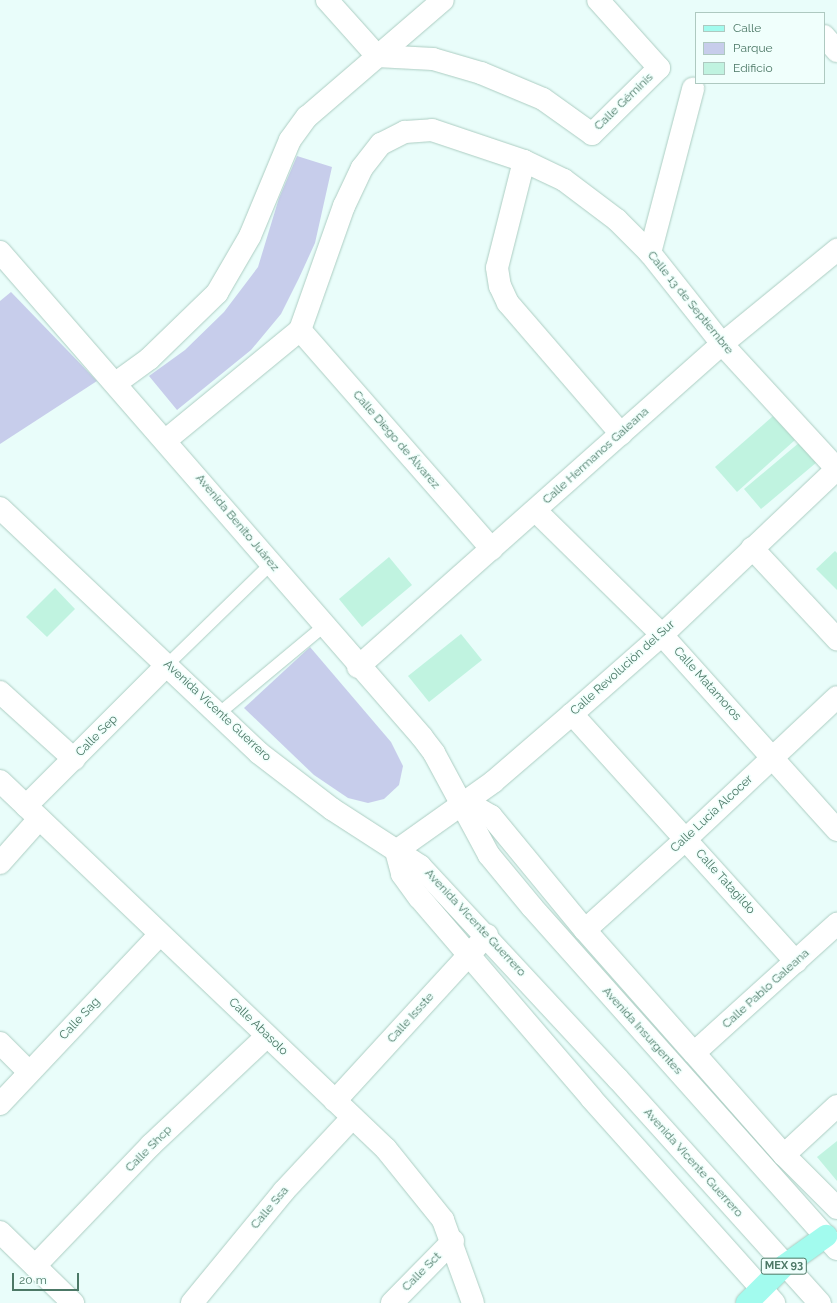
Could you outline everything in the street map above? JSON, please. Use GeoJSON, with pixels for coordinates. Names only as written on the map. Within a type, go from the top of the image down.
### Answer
{"type":"FeatureCollection","features":[{"type":"Feature","properties":{"kind":"main road","name":"MEX 93"},"geometry":{"type":"LineString","coordinates":[[761,1299],[784,1266],[831,1242]]}},
{"type":"Feature","properties":{"kind":"street"},"geometry":{"type":"LineString","coordinates":[[327,0],[377,56]]}},
{"type":"Feature","properties":{"kind":"street"},"geometry":{"type":"LineString","coordinates":[[116,383],[150,359],[217,293],[250,236],[290,140],[307,117],[443,0]]}},
{"type":"Feature","properties":{"kind":"street","name":"Calle Géminis"},"geometry":{"type":"LineString","coordinates":[[377,56],[433,59],[481,73],[543,99],[592,134],[659,68],[598,0]]}},
{"type":"Feature","properties":{"kind":"street"},"geometry":{"type":"LineString","coordinates":[[825,37],[837,51]]}},
{"type":"Feature","properties":{"kind":"street"},"geometry":{"type":"LineString","coordinates":[[650,253],[693,89]]}},
{"type":"Feature","properties":{"kind":"street","name":"Calle 13 de Septiembre"},"geometry":{"type":"LineString","coordinates":[[300,330],[344,206],[362,168],[381,144],[405,132],[432,130],[524,161],[564,180],[617,220],[650,253],[722,344],[837,469]]}},
{"type":"Feature","properties":{"kind":"street"},"geometry":{"type":"LineString","coordinates":[[524,161],[497,268],[500,286],[508,303],[621,434]]}},
{"type":"Feature","properties":{"kind":"street","name":"Calle Hermanos Galeana"},"geometry":{"type":"LineString","coordinates":[[358,666],[492,550],[722,344],[837,250]]}},
{"type":"Feature","properties":{"kind":"street","name":"Avenida Benito Juárez"},"geometry":{"type":"LineString","coordinates":[[0,252],[166,440],[434,753],[460,803]]}},
{"type":"Feature","properties":{"kind":"street"},"geometry":{"type":"LineString","coordinates":[[166,440],[300,330]]}},
{"type":"Feature","properties":{"kind":"street","name":"Calle Diego de Álvarez"},"geometry":{"type":"LineString","coordinates":[[300,330],[492,550]]}},
{"type":"Feature","properties":{"kind":"street","name":"Calle Revolución del Sur"},"geometry":{"type":"LineString","coordinates":[[396,851],[460,803],[493,782],[572,714],[662,635],[837,469]]}},
{"type":"Feature","properties":{"kind":"street","name":"Avenida Vicente Guerrero"},"geometry":{"type":"LineString","coordinates":[[0,508],[167,665],[217,716],[259,753],[332,809],[420,866],[487,935],[784,1266],[820,1303]]}},
{"type":"Feature","properties":{"kind":"street","name":"Calle Matamoros"},"geometry":{"type":"LineString","coordinates":[[536,511],[662,635],[837,830]]}},
{"type":"Feature","properties":{"kind":"street"},"geometry":{"type":"LineString","coordinates":[[752,548],[837,639]]}},
{"type":"Feature","properties":{"kind":"street","name":"Calle Sep"},"geometry":{"type":"LineString","coordinates":[[0,863],[33,812],[74,759],[167,665]]}},
{"type":"Feature","properties":{"kind":"street"},"geometry":{"type":"LineString","coordinates":[[0,692],[74,759]]}},
{"type":"Feature","properties":{"kind":"street","name":"Calle Lucía Alcocer"},"geometry":{"type":"LineString","coordinates":[[585,930],[686,839],[837,697]]}},
{"type":"Feature","properties":{"kind":"street","name":"Calle Tatagildo"},"geometry":{"type":"LineString","coordinates":[[572,714],[796,962]]}},
{"type":"Feature","properties":{"kind":"street","name":"Calle Abasolo"},"geometry":{"type":"LineString","coordinates":[[0,781],[386,1149],[423,1193],[443,1220],[453,1241],[469,1297],[473,1303]]}},
{"type":"Feature","properties":{"kind":"street"},"geometry":{"type":"LineString","coordinates":[[460,803],[477,808],[491,816],[585,930],[784,1155],[837,1208]]}},
{"type":"Feature","properties":{"kind":"street","name":"Avenida Insurgentes"},"geometry":{"type":"LineString","coordinates":[[460,803],[488,855],[532,907],[831,1242]]}},
{"type":"Feature","properties":{"kind":"street"},"geometry":{"type":"LineString","coordinates":[[396,851],[402,874],[761,1299]]}},
{"type":"Feature","properties":{"kind":"street","name":"Calle Pablo Galeana"},"geometry":{"type":"LineString","coordinates":[[694,1053],[837,924]]}},
{"type":"Feature","properties":{"kind":"street","name":"Calle Sag"},"geometry":{"type":"LineString","coordinates":[[0,1104],[160,934]]}},
{"type":"Feature","properties":{"kind":"street","name":"Calle Issste"},"geometry":{"type":"LineString","coordinates":[[335,1101],[487,935]]}},
{"type":"Feature","properties":{"kind":"street","name":"Calle Shcp"},"geometry":{"type":"LineString","coordinates":[[35,1266],[151,1145],[267,1036]]}},
{"type":"Feature","properties":{"kind":"street"},"geometry":{"type":"LineString","coordinates":[[0,1043],[30,1072]]}},
{"type":"Feature","properties":{"kind":"street"},"geometry":{"type":"LineString","coordinates":[[784,1155],[837,1106]]}},
{"type":"Feature","properties":{"kind":"street","name":"Calle Ssa"},"geometry":{"type":"LineString","coordinates":[[192,1303],[284,1191],[352,1118]]}},
{"type":"Feature","properties":{"kind":"street"},"geometry":{"type":"LineString","coordinates":[[0,1232],[73,1303]]}},
{"type":"Feature","properties":{"kind":"street","name":"Calle Sct"},"geometry":{"type":"LineString","coordinates":[[392,1303],[453,1241]]}},
{"type":"Feature","properties":{"kind":"lane"},"geometry":{"type":"LineString","coordinates":[[167,665],[271,564]]}},
{"type":"Feature","properties":{"kind":"lane"},"geometry":{"type":"LineString","coordinates":[[217,716],[324,626]]}},
{"type":"Feature","properties":{"kind":"green space"},"geometry":{"type":"Polygon","coordinates":[[[297,156],[332,167],[315,243],[299,278],[281,314],[251,350],[177,410],[149,376],[185,350],[224,312],[258,267],[279,198],[297,156]]]}},
{"type":"Feature","properties":{"kind":"green space"},"geometry":{"type":"Polygon","coordinates":[[[11,292],[97,381],[0,444],[0,301],[11,292]]]}},
{"type":"Feature","properties":{"kind":"green space"},"geometry":{"type":"Polygon","coordinates":[[[310,647],[391,742],[403,766],[399,785],[384,799],[368,803],[348,798],[314,775],[244,708],[310,647]]]}},
{"type":"Feature","properties":{"kind":"building"},"geometry":{"type":"Polygon","coordinates":[[[773,416],[795,440],[737,492],[715,467],[773,416]]]}},
{"type":"Feature","properties":{"kind":"building"},"geometry":{"type":"Polygon","coordinates":[[[800,442],[817,462],[761,509],[744,489],[800,442]]]}},
{"type":"Feature","properties":{"kind":"building"},"geometry":{"type":"Polygon","coordinates":[[[835,551],[837,553],[837,590],[816,569],[835,551]]]}},
{"type":"Feature","properties":{"kind":"building"},"geometry":{"type":"Polygon","coordinates":[[[389,557],[412,585],[362,627],[339,599],[389,557]]]}},
{"type":"Feature","properties":{"kind":"building"},"geometry":{"type":"Polygon","coordinates":[[[55,588],[75,609],[47,637],[26,617],[55,588]]]}},
{"type":"Feature","properties":{"kind":"building"},"geometry":{"type":"Polygon","coordinates":[[[461,634],[482,660],[429,702],[408,676],[461,634]]]}},
{"type":"Feature","properties":{"kind":"building"},"geometry":{"type":"Polygon","coordinates":[[[837,1141],[837,1181],[817,1157],[837,1141]]]}}]}
